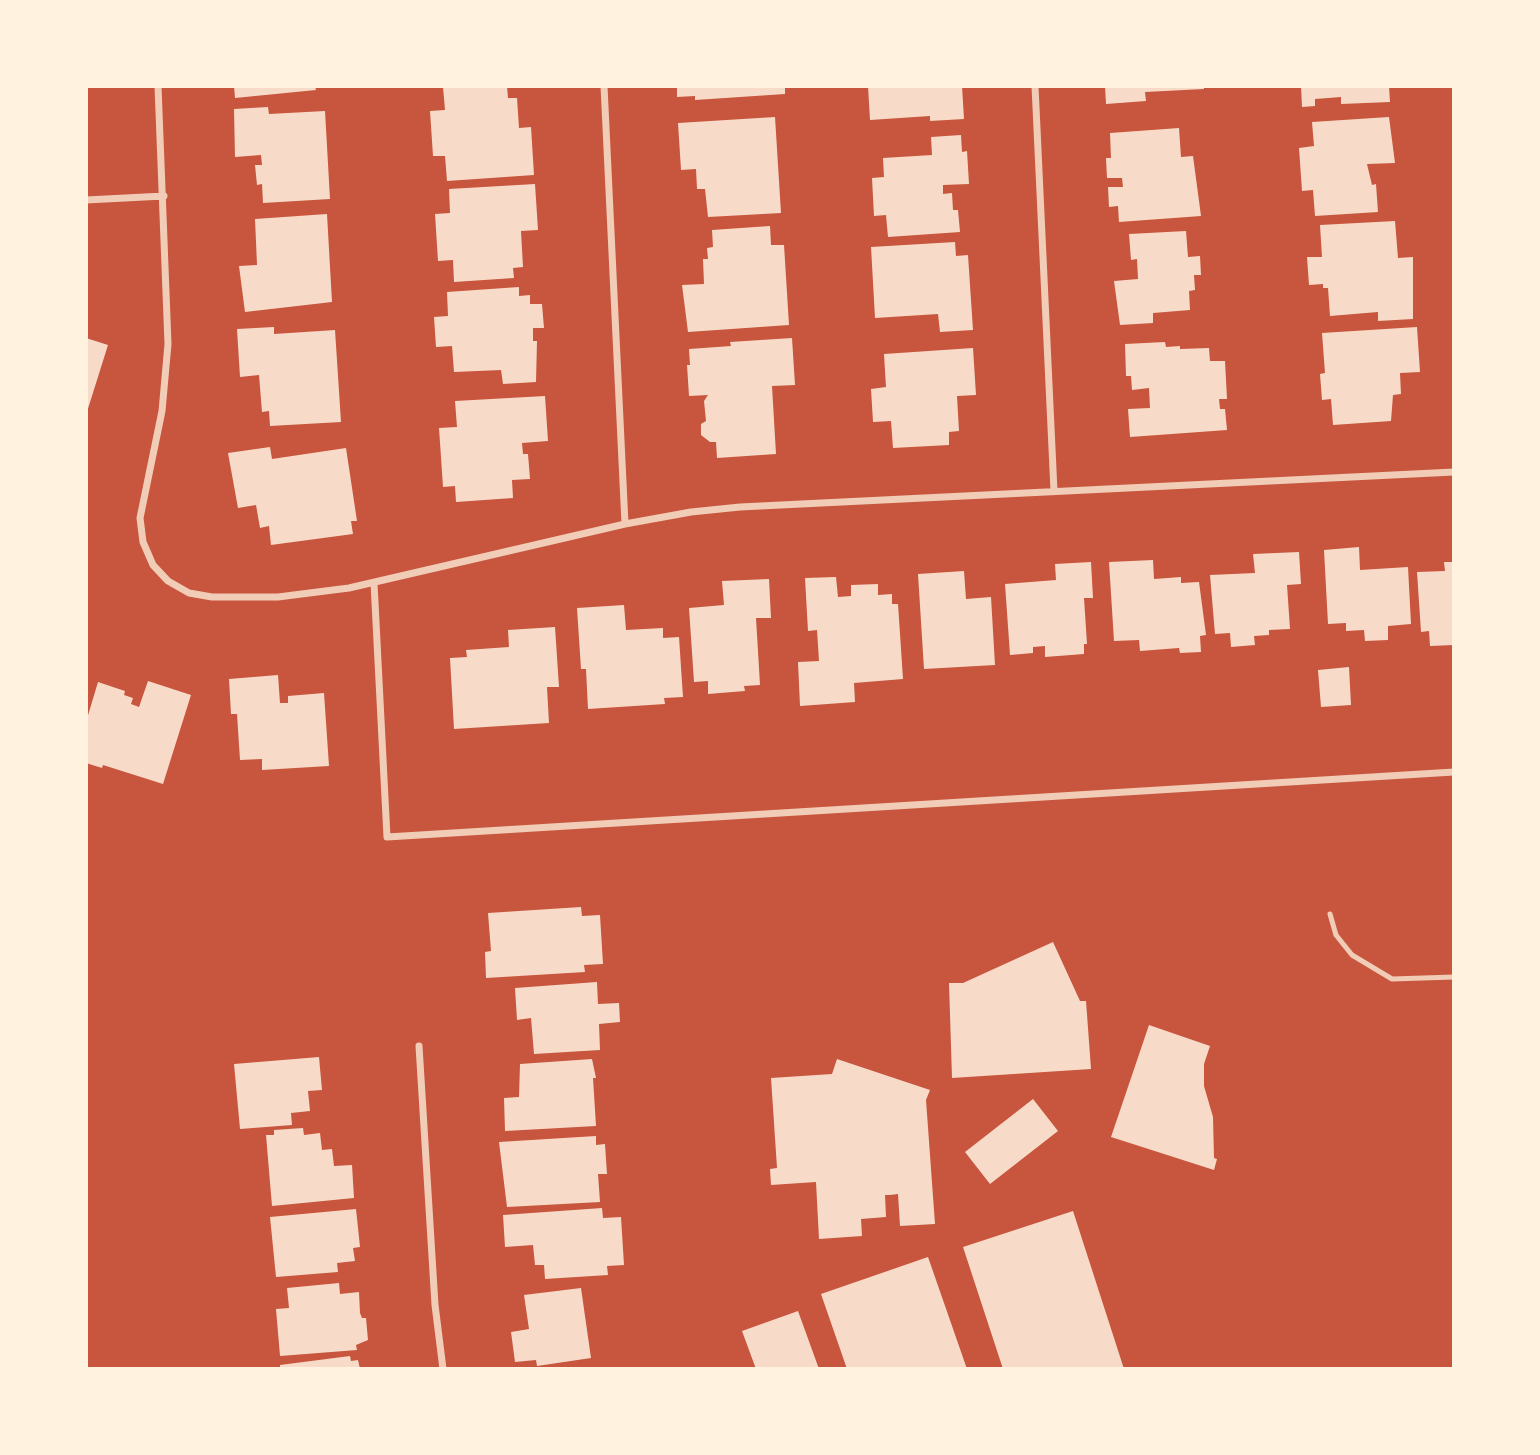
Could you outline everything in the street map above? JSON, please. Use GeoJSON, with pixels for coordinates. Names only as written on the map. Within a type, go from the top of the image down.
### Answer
{"type":"FeatureCollection","features":[{"type":"Feature","properties":{"kind":"street"},"geometry":{"type":"LineString","coordinates":[[158,86],[168,344],[162,411],[140,518],[143,542],[153,565],[168,581],[189,593],[212,597],[278,597],[374,583],[625,524],[740,506],[1454,472]]}},
{"type":"Feature","properties":{"kind":"street"},"geometry":{"type":"LineString","coordinates":[[604,86],[625,524]]}},
{"type":"Feature","properties":{"kind":"street"},"geometry":{"type":"LineString","coordinates":[[1035,86],[1054,491]]}},
{"type":"Feature","properties":{"kind":"street"},"geometry":{"type":"LineString","coordinates":[[86,200],[164,196]]}},
{"type":"Feature","properties":{"kind":"street"},"geometry":{"type":"LineString","coordinates":[[374,583],[387,837],[1454,772]]}},
{"type":"Feature","properties":{"kind":"street"},"geometry":{"type":"LineString","coordinates":[[419,1046],[435,1305],[443,1369]]}},
{"type":"Feature","properties":{"kind":"lane"},"geometry":{"type":"LineString","coordinates":[[1330,914],[1336,935],[1352,955],[1392,979],[1454,976]]}},
{"type":"Feature","properties":{"kind":"building"},"geometry":{"type":"Polygon","coordinates":[[[234,86],[315,86],[316,90],[235,98],[234,86]]]}},
{"type":"Feature","properties":{"kind":"building"},"geometry":{"type":"Polygon","coordinates":[[[507,86],[508,98],[517,98],[519,128],[531,127],[534,175],[447,181],[445,156],[433,156],[430,111],[445,110],[443,87],[507,86]]]}},
{"type":"Feature","properties":{"kind":"building"},"geometry":{"type":"Polygon","coordinates":[[[677,86],[785,86],[785,94],[695,100],[695,96],[677,97],[677,86]]]}},
{"type":"Feature","properties":{"kind":"building"},"geometry":{"type":"Polygon","coordinates":[[[868,86],[962,86],[964,119],[930,121],[930,116],[870,120],[868,86]]]}},
{"type":"Feature","properties":{"kind":"building"},"geometry":{"type":"Polygon","coordinates":[[[1105,86],[1204,86],[1204,89],[1145,92],[1146,101],[1106,104],[1105,86]]]}},
{"type":"Feature","properties":{"kind":"building"},"geometry":{"type":"Polygon","coordinates":[[[1301,86],[1389,86],[1390,102],[1341,104],[1341,97],[1315,99],[1315,106],[1302,107],[1301,86]]]}},
{"type":"Feature","properties":{"kind":"building"},"geometry":{"type":"Polygon","coordinates":[[[268,107],[269,114],[325,111],[330,199],[263,203],[262,184],[257,185],[255,165],[262,165],[261,155],[235,157],[234,109],[268,107]]]}},
{"type":"Feature","properties":{"kind":"building"},"geometry":{"type":"Polygon","coordinates":[[[775,117],[781,213],[708,217],[705,189],[697,189],[696,169],[681,170],[678,123],[775,117]]]}},
{"type":"Feature","properties":{"kind":"building"},"geometry":{"type":"Polygon","coordinates":[[[1389,117],[1395,163],[1367,164],[1372,185],[1376,184],[1378,212],[1315,216],[1313,190],[1302,191],[1299,148],[1314,146],[1312,122],[1389,117]]]}},
{"type":"Feature","properties":{"kind":"building"},"geometry":{"type":"Polygon","coordinates":[[[1179,128],[1181,157],[1193,156],[1201,216],[1119,222],[1118,206],[1109,207],[1108,187],[1123,187],[1122,178],[1107,178],[1106,158],[1111,158],[1110,133],[1179,128]]]}},
{"type":"Feature","properties":{"kind":"building"},"geometry":{"type":"Polygon","coordinates":[[[961,135],[962,152],[967,151],[969,184],[943,185],[943,194],[952,193],[953,210],[958,210],[960,232],[888,237],[886,215],[874,216],[872,178],[884,177],[883,158],[932,155],[931,137],[961,135]]]}},
{"type":"Feature","properties":{"kind":"building"},"geometry":{"type":"Polygon","coordinates":[[[535,184],[538,230],[521,231],[523,267],[513,268],[514,278],[454,282],[453,260],[438,261],[435,214],[450,213],[449,189],[535,184]]]}},
{"type":"Feature","properties":{"kind":"building"},"geometry":{"type":"Polygon","coordinates":[[[327,214],[332,302],[245,312],[239,266],[257,265],[255,219],[327,214]]]}},
{"type":"Feature","properties":{"kind":"building"},"geometry":{"type":"Polygon","coordinates":[[[1395,221],[1398,258],[1413,257],[1413,319],[1378,321],[1378,312],[1330,316],[1328,288],[1323,288],[1323,284],[1309,285],[1307,257],[1322,257],[1320,225],[1395,221]]]}},
{"type":"Feature","properties":{"kind":"building"},"geometry":{"type":"Polygon","coordinates":[[[770,226],[771,245],[784,245],[789,325],[688,332],[682,285],[704,284],[703,259],[708,259],[707,248],[713,247],[712,230],[770,226]]]}},
{"type":"Feature","properties":{"kind":"building"},"geometry":{"type":"Polygon","coordinates":[[[1186,231],[1188,257],[1200,256],[1201,275],[1194,275],[1195,290],[1189,291],[1190,310],[1153,313],[1153,323],[1120,325],[1114,281],[1138,279],[1137,259],[1131,260],[1129,234],[1186,231]]]}},
{"type":"Feature","properties":{"kind":"building"},"geometry":{"type":"Polygon","coordinates":[[[955,242],[956,256],[968,255],[973,330],[940,332],[938,314],[875,318],[871,247],[955,242]]]}},
{"type":"Feature","properties":{"kind":"building"},"geometry":{"type":"Polygon","coordinates":[[[519,287],[519,296],[530,295],[530,304],[542,304],[544,328],[533,328],[533,341],[537,341],[536,382],[503,384],[501,370],[454,372],[452,346],[436,347],[434,317],[448,316],[447,292],[519,287]]]}},
{"type":"Feature","properties":{"kind":"building"},"geometry":{"type":"Polygon","coordinates":[[[274,327],[274,334],[335,330],[341,422],[270,426],[269,411],[262,412],[259,375],[240,377],[237,329],[274,327]]]}},
{"type":"Feature","properties":{"kind":"building"},"geometry":{"type":"Polygon","coordinates":[[[1417,327],[1420,372],[1400,373],[1401,394],[1393,395],[1391,421],[1333,425],[1331,399],[1322,400],[1320,374],[1325,373],[1322,333],[1417,327]]]}},
{"type":"Feature","properties":{"kind":"building"},"geometry":{"type":"Polygon","coordinates":[[[86,338],[108,345],[86,415],[86,338]]]}},
{"type":"Feature","properties":{"kind":"building"},"geometry":{"type":"Polygon","coordinates":[[[792,338],[795,385],[772,386],[776,454],[717,458],[716,442],[710,442],[701,435],[701,424],[706,421],[704,401],[708,395],[689,396],[689,349],[731,346],[730,342],[792,338]]]}},
{"type":"Feature","properties":{"kind":"building"},"geometry":{"type":"Polygon","coordinates":[[[1165,342],[1166,347],[1180,346],[1180,349],[1209,348],[1210,361],[1225,361],[1227,399],[1219,399],[1220,409],[1225,409],[1227,430],[1130,437],[1128,409],[1150,408],[1149,388],[1132,390],[1131,376],[1126,376],[1125,344],[1165,342]]]}},
{"type":"Feature","properties":{"kind":"building"},"geometry":{"type":"Polygon","coordinates":[[[973,348],[976,395],[957,396],[959,431],[949,432],[949,445],[893,448],[891,421],[873,422],[871,389],[886,387],[884,354],[973,348]]]}},
{"type":"Feature","properties":{"kind":"building"},"geometry":{"type":"Polygon","coordinates":[[[545,396],[548,441],[522,443],[523,454],[528,454],[530,479],[512,480],[513,498],[456,502],[455,486],[443,487],[439,428],[457,427],[455,401],[545,396]]]}},
{"type":"Feature","properties":{"kind":"building"},"geometry":{"type":"Polygon","coordinates":[[[270,447],[272,459],[346,448],[357,521],[351,521],[353,534],[271,545],[269,526],[260,528],[256,505],[238,508],[228,453],[270,447]]]}},
{"type":"Feature","properties":{"kind":"building"},"geometry":{"type":"Polygon","coordinates":[[[1359,547],[1360,570],[1408,567],[1411,624],[1388,626],[1388,640],[1365,641],[1364,630],[1346,631],[1346,623],[1328,624],[1324,550],[1359,547]]]}},
{"type":"Feature","properties":{"kind":"building"},"geometry":{"type":"Polygon","coordinates":[[[1299,552],[1301,584],[1287,585],[1290,629],[1269,630],[1269,635],[1254,636],[1255,645],[1231,647],[1230,633],[1215,634],[1210,575],[1255,573],[1253,554],[1299,552]]]}},
{"type":"Feature","properties":{"kind":"building"},"geometry":{"type":"Polygon","coordinates":[[[1153,560],[1154,579],[1181,577],[1181,583],[1199,582],[1206,635],[1200,636],[1201,652],[1180,653],[1179,648],[1140,651],[1139,640],[1114,641],[1109,562],[1153,560]]]}},
{"type":"Feature","properties":{"kind":"building"},"geometry":{"type":"Polygon","coordinates":[[[1091,562],[1093,598],[1084,598],[1087,644],[1084,644],[1084,654],[1045,657],[1045,646],[1033,647],[1033,653],[1010,655],[1005,584],[1056,580],[1055,564],[1091,562]]]}},
{"type":"Feature","properties":{"kind":"building"},"geometry":{"type":"Polygon","coordinates":[[[1444,562],[1454,562],[1454,645],[1430,646],[1429,631],[1421,632],[1417,572],[1445,571],[1444,562]]]}},
{"type":"Feature","properties":{"kind":"building"},"geometry":{"type":"Polygon","coordinates":[[[964,571],[966,599],[991,597],[995,665],[924,669],[918,574],[964,571]]]}},
{"type":"Feature","properties":{"kind":"building"},"geometry":{"type":"Polygon","coordinates":[[[836,577],[838,597],[851,596],[851,585],[878,584],[878,595],[892,594],[892,604],[898,604],[903,679],[854,683],[855,702],[800,706],[798,662],[819,661],[817,630],[808,631],[805,578],[836,577]]]}},
{"type":"Feature","properties":{"kind":"building"},"geometry":{"type":"Polygon","coordinates":[[[769,579],[771,618],[756,618],[760,685],[744,686],[745,691],[708,694],[708,681],[694,682],[689,608],[724,605],[722,581],[769,579]]]}},
{"type":"Feature","properties":{"kind":"building"},"geometry":{"type":"Polygon","coordinates":[[[624,605],[626,630],[663,628],[663,638],[679,637],[683,697],[664,698],[665,704],[588,709],[586,669],[581,669],[577,608],[624,605]]]}},
{"type":"Feature","properties":{"kind":"building"},"geometry":{"type":"Polygon","coordinates":[[[555,627],[559,687],[547,687],[549,723],[454,729],[450,658],[467,657],[466,650],[509,647],[508,630],[555,627]]]}},
{"type":"Feature","properties":{"kind":"building"},"geometry":{"type":"Polygon","coordinates":[[[1349,667],[1351,705],[1321,707],[1318,670],[1349,667]]]}},
{"type":"Feature","properties":{"kind":"building"},"geometry":{"type":"Polygon","coordinates":[[[278,675],[280,703],[288,703],[288,696],[324,693],[329,766],[262,770],[262,759],[240,760],[237,714],[231,714],[229,679],[278,675]]]}},
{"type":"Feature","properties":{"kind":"building"},"geometry":{"type":"Polygon","coordinates":[[[148,681],[191,695],[163,784],[103,765],[102,768],[86,763],[86,722],[98,682],[125,691],[124,695],[133,698],[131,704],[139,707],[148,681]]]}},
{"type":"Feature","properties":{"kind":"building"},"geometry":{"type":"Polygon","coordinates":[[[581,907],[582,916],[600,915],[603,964],[584,965],[585,972],[486,978],[485,952],[491,951],[488,913],[581,907]]]}},
{"type":"Feature","properties":{"kind":"building"},"geometry":{"type":"Polygon","coordinates":[[[1053,942],[1080,1001],[1086,1001],[1091,1069],[952,1078],[949,983],[963,983],[1053,942]]]}},
{"type":"Feature","properties":{"kind":"building"},"geometry":{"type":"Polygon","coordinates":[[[597,982],[598,1004],[619,1003],[620,1022],[599,1024],[600,1050],[534,1054],[531,1018],[517,1020],[515,988],[597,982]]]}},
{"type":"Feature","properties":{"kind":"building"},"geometry":{"type":"Polygon","coordinates":[[[1149,1025],[1210,1046],[1204,1064],[1204,1086],[1213,1117],[1214,1158],[1217,1159],[1214,1170],[1111,1137],[1149,1025]]]}},
{"type":"Feature","properties":{"kind":"building"},"geometry":{"type":"Polygon","coordinates":[[[319,1057],[322,1090],[308,1091],[310,1111],[291,1113],[292,1125],[240,1129],[234,1064],[319,1057]]]}},
{"type":"Feature","properties":{"kind":"building"},"geometry":{"type":"Polygon","coordinates":[[[592,1059],[596,1078],[593,1078],[596,1126],[505,1131],[504,1098],[519,1097],[520,1064],[592,1059]]]}},
{"type":"Feature","properties":{"kind":"building"},"geometry":{"type":"Polygon","coordinates":[[[837,1059],[930,1090],[926,1100],[935,1224],[900,1226],[898,1194],[885,1195],[886,1217],[861,1219],[862,1236],[819,1239],[816,1182],[771,1185],[770,1169],[777,1168],[771,1078],[832,1074],[837,1059]]]}},
{"type":"Feature","properties":{"kind":"building"},"geometry":{"type":"Polygon","coordinates":[[[1033,1099],[1058,1131],[990,1184],[965,1152],[1033,1099]]]}},
{"type":"Feature","properties":{"kind":"building"},"geometry":{"type":"Polygon","coordinates":[[[303,1128],[304,1135],[320,1133],[322,1150],[332,1149],[334,1166],[352,1165],[354,1198],[272,1206],[266,1135],[274,1135],[274,1130],[303,1128]]]}},
{"type":"Feature","properties":{"kind":"building"},"geometry":{"type":"Polygon","coordinates":[[[596,1136],[596,1145],[605,1144],[607,1174],[598,1174],[600,1202],[507,1207],[499,1142],[596,1136]]]}},
{"type":"Feature","properties":{"kind":"building"},"geometry":{"type":"Polygon","coordinates":[[[602,1208],[603,1218],[621,1217],[624,1265],[607,1266],[608,1275],[545,1279],[544,1265],[535,1265],[533,1245],[505,1247],[503,1215],[602,1208]]]}},
{"type":"Feature","properties":{"kind":"building"},"geometry":{"type":"Polygon","coordinates":[[[356,1209],[360,1247],[353,1248],[355,1261],[337,1263],[338,1272],[276,1277],[270,1217],[356,1209]]]}},
{"type":"Feature","properties":{"kind":"building"},"geometry":{"type":"Polygon","coordinates":[[[1073,1211],[1124,1369],[1003,1369],[963,1247],[1073,1211]]]}},
{"type":"Feature","properties":{"kind":"building"},"geometry":{"type":"Polygon","coordinates":[[[928,1257],[967,1369],[847,1369],[821,1294],[928,1257]]]}},
{"type":"Feature","properties":{"kind":"building"},"geometry":{"type":"Polygon","coordinates":[[[339,1283],[340,1294],[359,1292],[360,1313],[362,1318],[366,1318],[368,1340],[356,1345],[357,1350],[280,1356],[276,1309],[289,1308],[287,1288],[339,1283]]]}},
{"type":"Feature","properties":{"kind":"building"},"geometry":{"type":"Polygon","coordinates":[[[581,1288],[591,1358],[537,1366],[536,1360],[515,1362],[511,1332],[529,1329],[524,1295],[581,1288]]]}},
{"type":"Feature","properties":{"kind":"building"},"geometry":{"type":"Polygon","coordinates":[[[798,1311],[819,1369],[756,1369],[742,1331],[798,1311]]]}},
{"type":"Feature","properties":{"kind":"building"},"geometry":{"type":"Polygon","coordinates":[[[350,1356],[351,1361],[358,1360],[360,1369],[280,1369],[280,1365],[350,1356]]]}}]}
